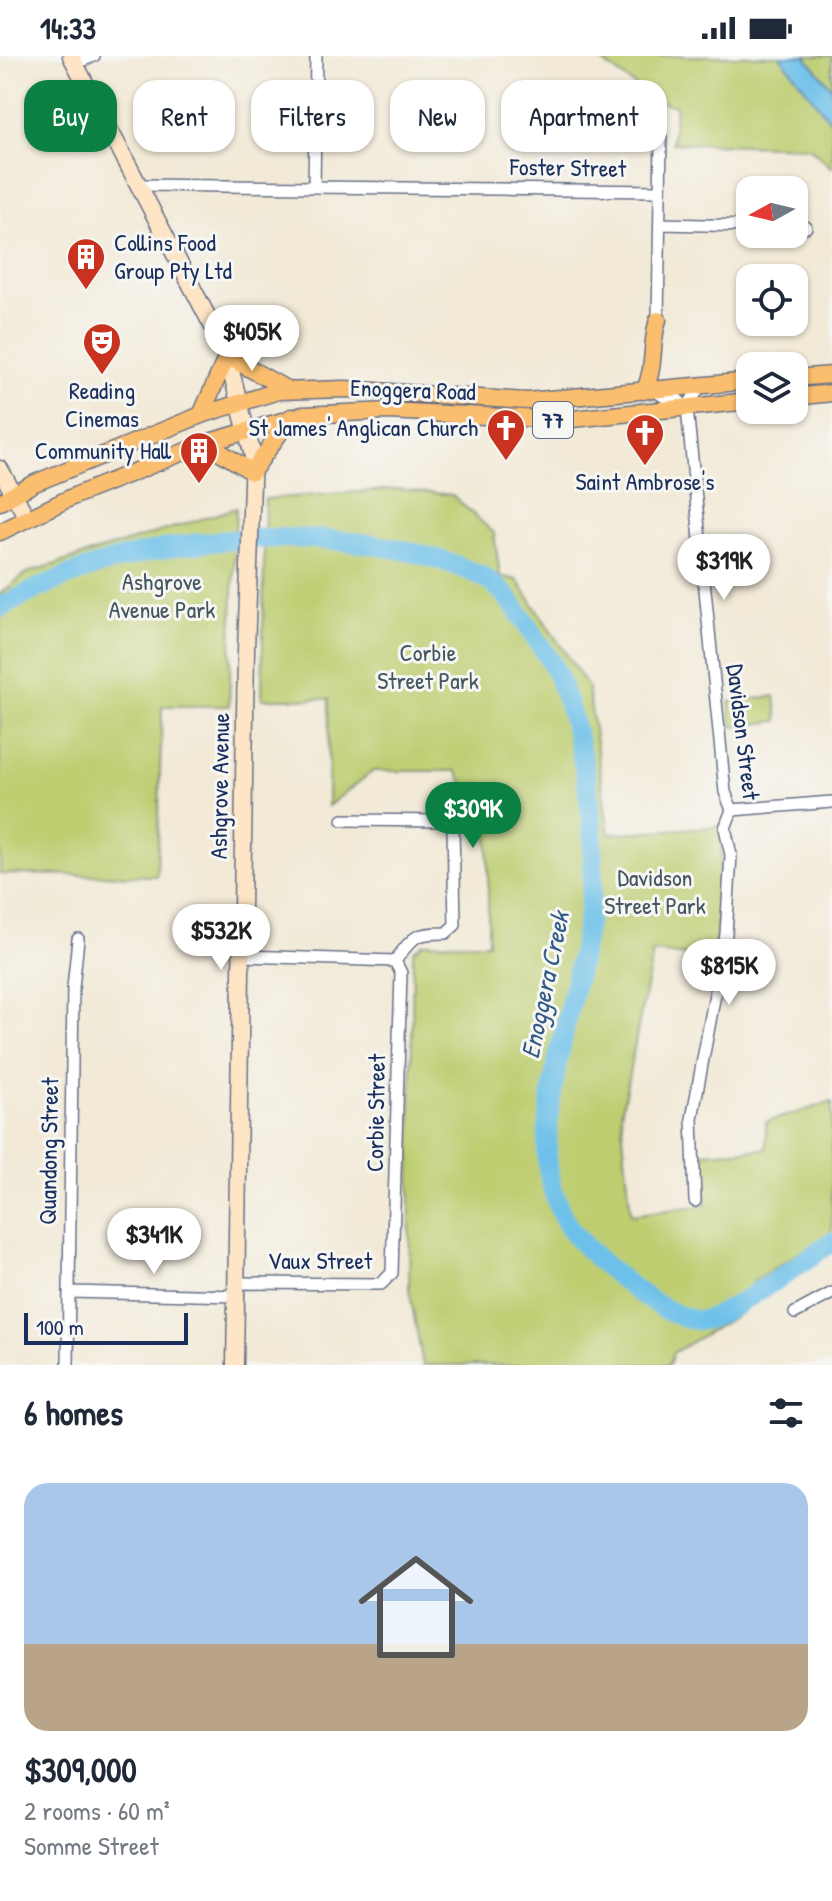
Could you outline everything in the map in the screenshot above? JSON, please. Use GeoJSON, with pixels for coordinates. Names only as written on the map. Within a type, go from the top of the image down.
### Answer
{"type":"FeatureCollection","features":[{"type":"Feature","properties":{"kind":"main road","name":"Ashgrove Avenue"},"geometry":{"type":"LineString","coordinates":[[73,60],[227,356],[247,428],[252,472],[235,1365]]}},
{"type":"Feature","properties":{"kind":"main road"},"geometry":{"type":"LineString","coordinates":[[649,391],[653,337],[658,320]]}},
{"type":"Feature","properties":{"kind":"main road"},"geometry":{"type":"LineString","coordinates":[[201,415],[227,356],[288,390]]}},
{"type":"Feature","properties":{"kind":"main road"},"geometry":{"type":"LineString","coordinates":[[808,377],[832,375]]}},
{"type":"Feature","properties":{"kind":"main road","name":"Enoggera Road"},"geometry":{"type":"LineString","coordinates":[[7,498],[201,415],[240,401],[288,390],[402,391],[527,401],[736,382]]}},
{"type":"Feature","properties":{"kind":"main road"},"geometry":{"type":"LineString","coordinates":[[808,396],[832,393]]}},
{"type":"Feature","properties":{"kind":"main road","name":"Enoggera Road"},"geometry":{"type":"LineString","coordinates":[[0,532],[206,443],[291,417],[376,411],[562,420],[736,403]]}},
{"type":"Feature","properties":{"kind":"main road"},"geometry":{"type":"LineString","coordinates":[[206,443],[252,472],[291,417]]}},
{"type":"Feature","properties":{"kind":"main road"},"geometry":{"type":"LineString","coordinates":[[0,469],[7,498],[27,518]]}},
{"type":"Feature","properties":{"kind":"street"},"geometry":{"type":"LineString","coordinates":[[73,60],[94,56]]}},
{"type":"Feature","properties":{"kind":"street"},"geometry":{"type":"LineString","coordinates":[[314,187],[316,56]]}},
{"type":"Feature","properties":{"kind":"street"},"geometry":{"type":"LineString","coordinates":[[658,320],[661,152]]}},
{"type":"Feature","properties":{"kind":"street","name":"Foster Street"},"geometry":{"type":"LineString","coordinates":[[140,185],[660,191]]}},
{"type":"Feature","properties":{"kind":"street"},"geometry":{"type":"LineString","coordinates":[[660,224],[736,226]]}},
{"type":"Feature","properties":{"kind":"street"},"geometry":{"type":"LineString","coordinates":[[649,391],[668,399],[677,399],[687,408],[700,386]]}},
{"type":"Feature","properties":{"kind":"street","name":"Davidson Street"},"geometry":{"type":"LineString","coordinates":[[687,408],[725,792],[732,810],[725,828],[731,855],[726,934],[692,1119],[695,1201]]}},
{"type":"Feature","properties":{"kind":"street"},"geometry":{"type":"LineString","coordinates":[[732,810],[832,802]]}},
{"type":"Feature","properties":{"kind":"street"},"geometry":{"type":"LineString","coordinates":[[242,956],[395,961],[413,937],[420,933],[446,933],[455,925],[453,827],[445,821],[358,814],[343,820]]}},
{"type":"Feature","properties":{"kind":"street","name":"Quandong Street"},"geometry":{"type":"LineString","coordinates":[[68,1365],[73,988],[78,939]]}},
{"type":"Feature","properties":{"kind":"street","name":"Corbie Street"},"geometry":{"type":"LineString","coordinates":[[394,1267],[401,973],[395,961]]}},
{"type":"Feature","properties":{"kind":"street","name":"Vaux Street"},"geometry":{"type":"LineString","coordinates":[[236,1289],[381,1284],[389,1279],[394,1267]]}},
{"type":"Feature","properties":{"kind":"street"},"geometry":{"type":"LineString","coordinates":[[70,1292],[236,1289]]}},
{"type":"Feature","properties":{"kind":"street"},"geometry":{"type":"LineString","coordinates":[[795,1313],[832,1293]]}},
{"type":"Feature","properties":{"kind":"green space"},"geometry":{"type":"Polygon","coordinates":[[[594,56],[780,56],[832,123],[832,168],[809,147],[672,143],[676,106],[667,104],[667,80],[628,80],[594,56]]]}},
{"type":"Feature","properties":{"kind":"green space"},"geometry":{"type":"Polygon","coordinates":[[[805,56],[832,56],[832,88],[805,56]]]}},
{"type":"Feature","properties":{"kind":"green space","name":"Corbie Street Park"},"geometry":{"type":"Polygon","coordinates":[[[398,489],[452,495],[494,533],[500,576],[517,580],[588,687],[609,834],[723,826],[716,943],[703,958],[653,952],[621,1114],[631,1215],[706,1205],[702,1153],[766,1149],[766,1122],[832,1102],[832,1233],[754,1281],[744,1311],[673,1353],[669,1365],[423,1365],[409,1289],[413,951],[423,943],[488,943],[488,822],[456,771],[373,771],[328,806],[329,699],[262,699],[265,499],[398,489]]]}},
{"type":"Feature","properties":{"kind":"green space","name":"Ashgrove Avenue Park"},"geometry":{"type":"Polygon","coordinates":[[[236,508],[229,706],[162,706],[157,876],[0,874],[0,594],[27,573],[236,508]]]}},
{"type":"Feature","properties":{"kind":"green space"},"geometry":{"type":"Polygon","coordinates":[[[775,696],[778,721],[732,727],[729,702],[775,696]]]}},
{"type":"Feature","properties":{"kind":"water"},"geometry":{"type":"Polygon","coordinates":[[[780,56],[805,56],[832,88],[832,123],[780,56]]]}},
{"type":"Feature","properties":{"kind":"waterway","name":"Enoggera Creek"},"geometry":{"type":"LineString","coordinates":[[0,608],[40,587],[126,557],[216,541],[262,538],[385,546],[452,564],[490,581],[514,606],[556,672],[577,736],[589,797],[592,888],[553,1089],[547,1148],[548,1169],[562,1216],[584,1245],[615,1274],[653,1302],[689,1319],[703,1320],[729,1309],[832,1242]]}},
{"type":"Feature","properties":{"kind":"place","name":"Collins Food Group Pty Ltd"},"geometry":{"type":"Point","coordinates":[86,291]}},
{"type":"Feature","properties":{"kind":"place","name":"Reading Cinemas"},"geometry":{"type":"Point","coordinates":[102,376]}},
{"type":"Feature","properties":{"kind":"place","name":"St James' Anglican Church"},"geometry":{"type":"Point","coordinates":[506,462]}},
{"type":"Feature","properties":{"kind":"place","name":"Saint Ambrose's"},"geometry":{"type":"Point","coordinates":[645,467]}},
{"type":"Feature","properties":{"kind":"place","name":"Community Hall"},"geometry":{"type":"Point","coordinates":[199,485]}},
{"type":"Feature","properties":{"kind":"park label","name":"Davidson Street Park"},"geometry":{"type":"Point","coordinates":[655,892]}}]}
